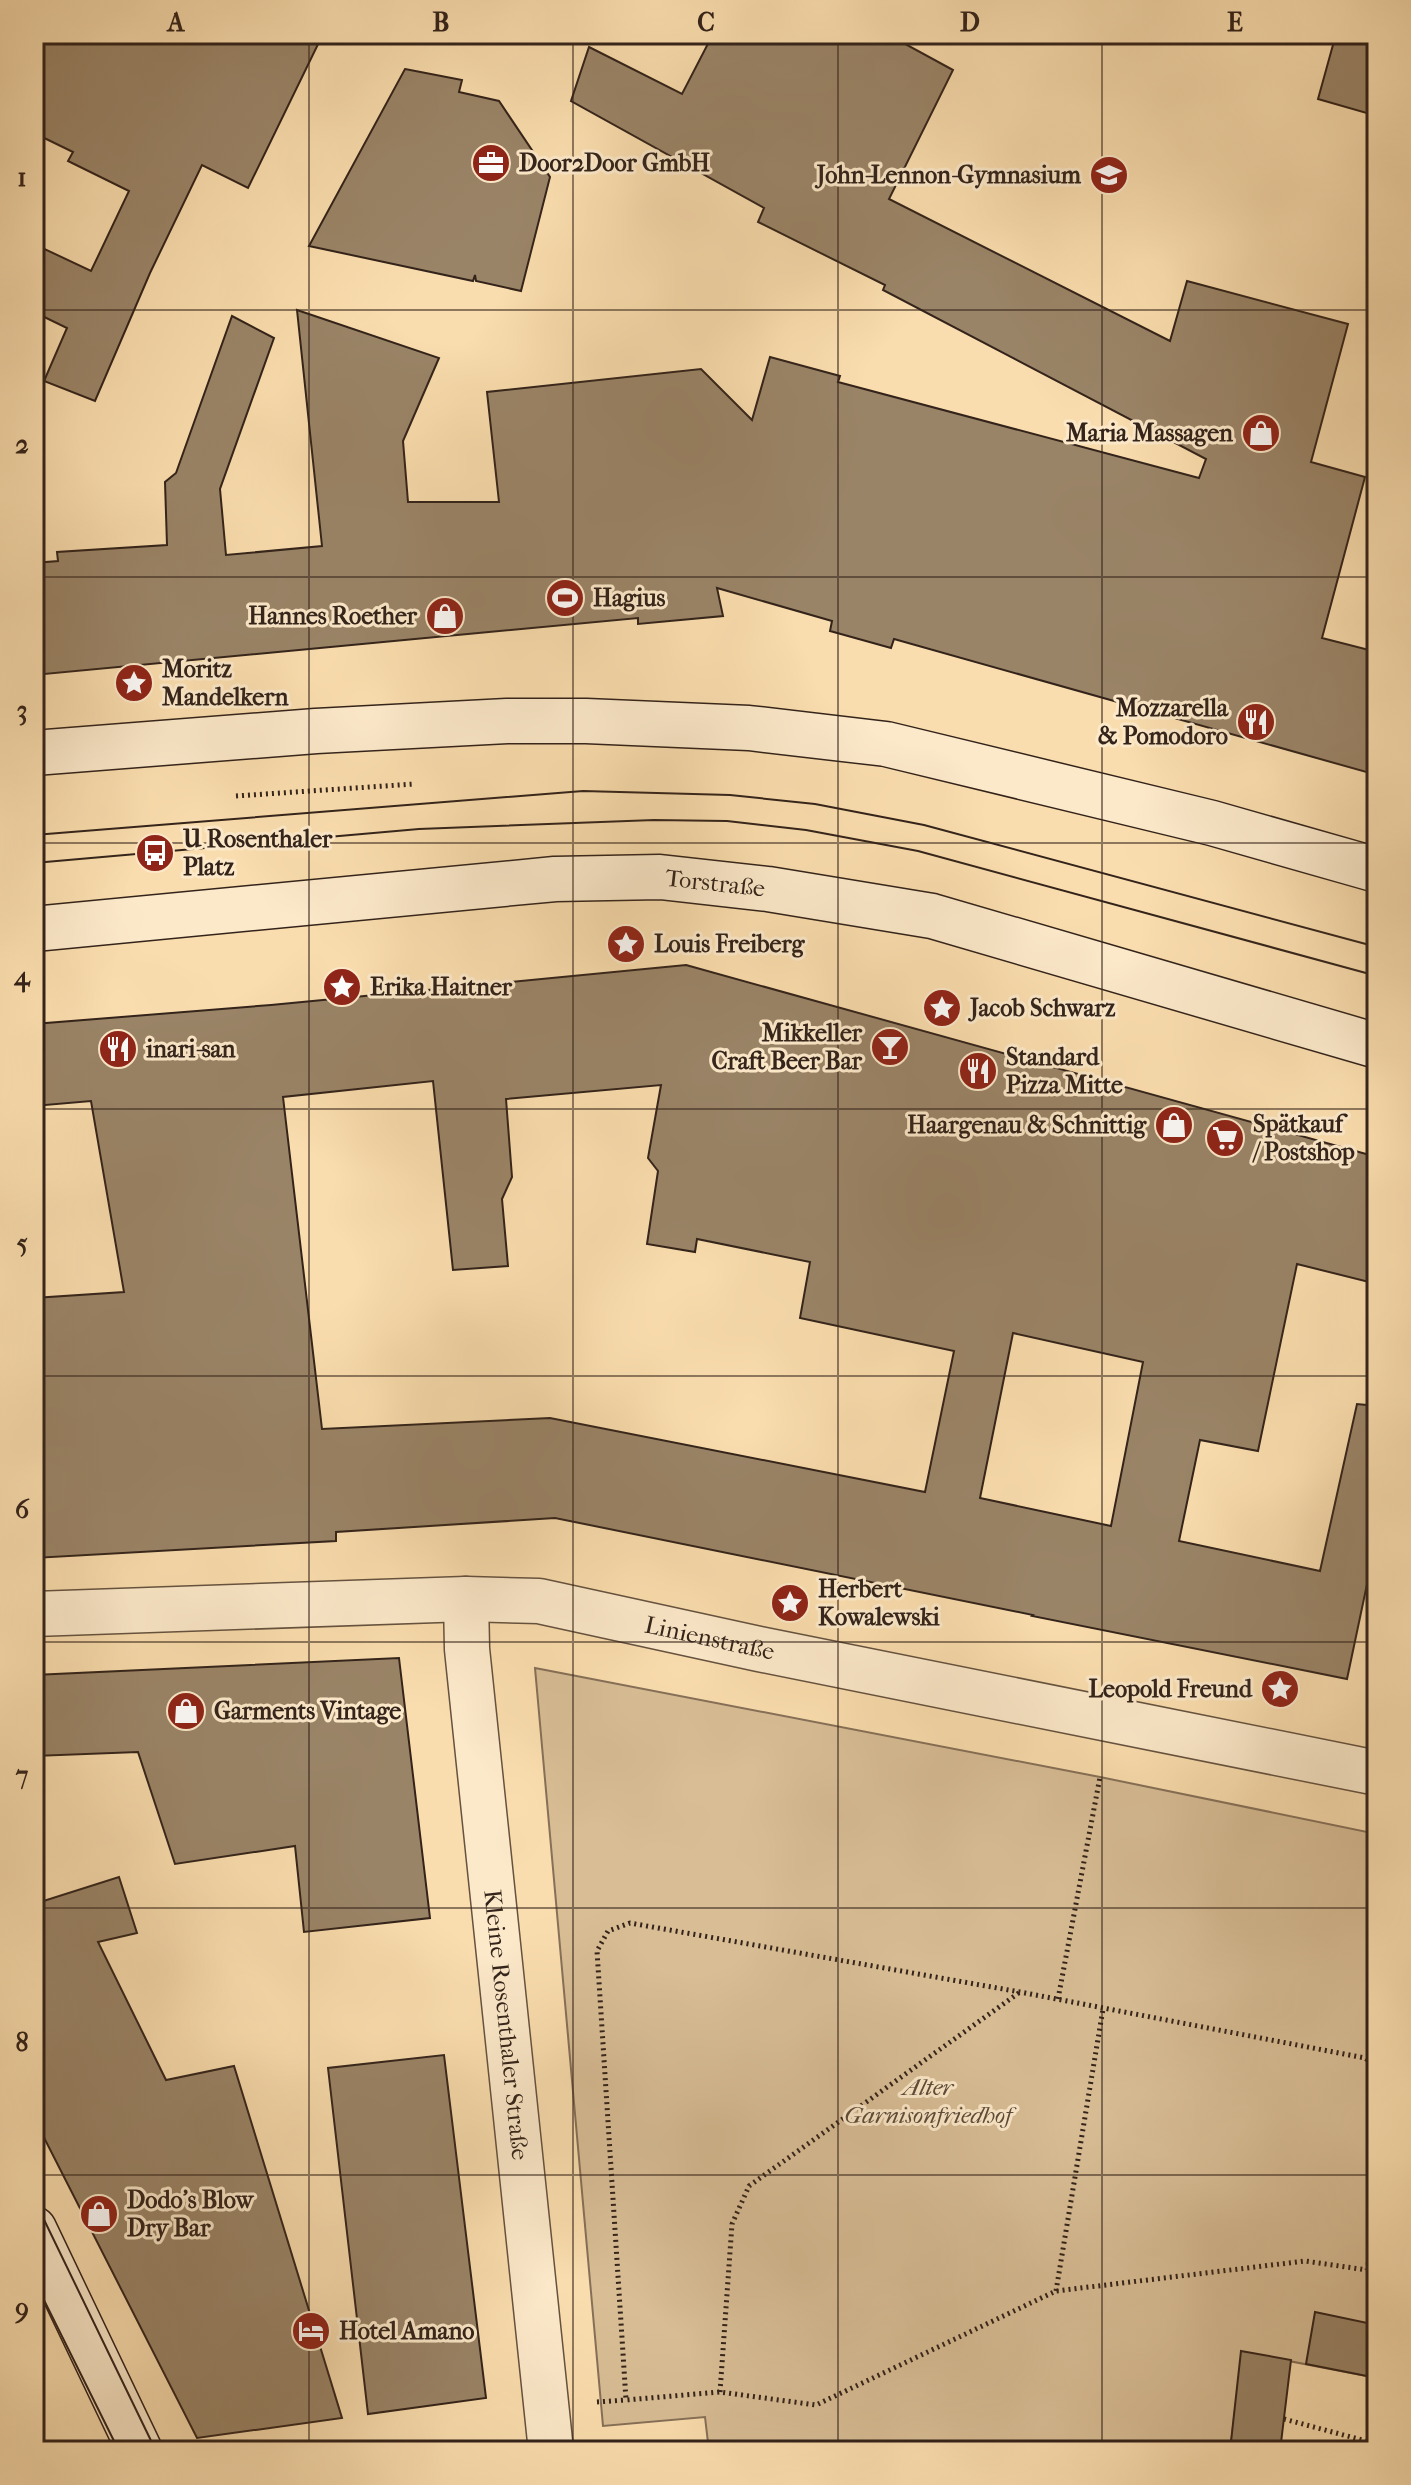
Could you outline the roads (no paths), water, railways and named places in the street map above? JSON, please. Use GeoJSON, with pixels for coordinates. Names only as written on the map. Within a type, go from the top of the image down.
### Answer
{"type":"FeatureCollection","features":[{"type":"Feature","properties":{"kind":"main road"},"geometry":{"type":"LineString","coordinates":[[34,753],[316,731],[507,721],[749,728],[886,744],[1212,823],[1377,870]]}},
{"type":"Feature","properties":{"kind":"main road","name":"Torstraße"},"geometry":{"type":"LineString","coordinates":[[34,929],[555,879],[660,877],[768,889],[932,916],[1377,1046]]}},
{"type":"Feature","properties":{"kind":"main road","name":"Linienstraße"},"geometry":{"type":"LineString","coordinates":[[34,1614],[466,1599],[539,1601],[774,1652],[1377,1773]]}},
{"type":"Feature","properties":{"kind":"main road","name":"Kleine Rosenthaler Straße"},"geometry":{"type":"LineString","coordinates":[[466,1599],[467,1649],[551,2451]]}},
{"type":"Feature","properties":{"kind":"main road"},"geometry":{"type":"LineString","coordinates":[[34,2229],[140,2451]]}},
{"type":"Feature","properties":{"kind":"tram line"},"geometry":{"type":"LineString","coordinates":[[34,835],[583,791],[730,795],[815,804],[924,825],[1377,947]]}},
{"type":"Feature","properties":{"kind":"tram line"},"geometry":{"type":"LineString","coordinates":[[34,863],[419,829],[654,820],[727,821],[806,830],[918,851],[1377,976]]}},
{"type":"Feature","properties":{"kind":"tram line"},"geometry":{"type":"LineString","coordinates":[[34,2199],[156,2451]]}},
{"type":"Feature","properties":{"kind":"tram line"},"geometry":{"type":"LineString","coordinates":[[34,2280],[119,2451]]}},
{"type":"Feature","properties":{"kind":"place","name":"Door2Door GmbH"},"geometry":{"type":"Point","coordinates":[491,163]}},
{"type":"Feature","properties":{"kind":"place","name":"John-Lennon-Gymnasium"},"geometry":{"type":"Point","coordinates":[1109,175]}},
{"type":"Feature","properties":{"kind":"place","name":"Maria Massagen"},"geometry":{"type":"Point","coordinates":[1261,433]}},
{"type":"Feature","properties":{"kind":"place","name":"Hagius"},"geometry":{"type":"Point","coordinates":[565,598]}},
{"type":"Feature","properties":{"kind":"place","name":"Hannes Roether"},"geometry":{"type":"Point","coordinates":[445,616]}},
{"type":"Feature","properties":{"kind":"place","name":"Moritz Mandelkern"},"geometry":{"type":"Point","coordinates":[134,683]}},
{"type":"Feature","properties":{"kind":"place","name":"Mozzarella & Pomodoro"},"geometry":{"type":"Point","coordinates":[1256,722]}},
{"type":"Feature","properties":{"kind":"place","name":"U Rosenthaler Platz"},"geometry":{"type":"Point","coordinates":[155,853]}},
{"type":"Feature","properties":{"kind":"place","name":"Louis Freiberg"},"geometry":{"type":"Point","coordinates":[626,944]}},
{"type":"Feature","properties":{"kind":"place","name":"Erika Haitner"},"geometry":{"type":"Point","coordinates":[342,987]}},
{"type":"Feature","properties":{"kind":"place","name":"Jacob Schwarz"},"geometry":{"type":"Point","coordinates":[942,1008]}},
{"type":"Feature","properties":{"kind":"place","name":"Mikkeller Craft Beer Bar"},"geometry":{"type":"Point","coordinates":[890,1047]}},
{"type":"Feature","properties":{"kind":"place","name":"inari-san"},"geometry":{"type":"Point","coordinates":[118,1049]}},
{"type":"Feature","properties":{"kind":"place","name":"Standard Pizza Mitte"},"geometry":{"type":"Point","coordinates":[978,1071]}},
{"type":"Feature","properties":{"kind":"place","name":"Haargenau & Schnittig"},"geometry":{"type":"Point","coordinates":[1174,1125]}},
{"type":"Feature","properties":{"kind":"place","name":"Spätkauf / Postshop"},"geometry":{"type":"Point","coordinates":[1225,1138]}},
{"type":"Feature","properties":{"kind":"place","name":"Herbert Kowalewski"},"geometry":{"type":"Point","coordinates":[790,1603]}},
{"type":"Feature","properties":{"kind":"place","name":"Leopold Freund"},"geometry":{"type":"Point","coordinates":[1280,1689]}},
{"type":"Feature","properties":{"kind":"place","name":"Garments Vintage"},"geometry":{"type":"Point","coordinates":[186,1711]}},
{"type":"Feature","properties":{"kind":"place","name":"Dodo's Blow Dry Bar"},"geometry":{"type":"Point","coordinates":[99,2214]}},
{"type":"Feature","properties":{"kind":"place","name":"Hotel Amano"},"geometry":{"type":"Point","coordinates":[311,2331]}},
{"type":"Feature","properties":{"kind":"park label","name":"Alter Garnisonfriedhof"},"geometry":{"type":"Point","coordinates":[928,2101]}}]}
